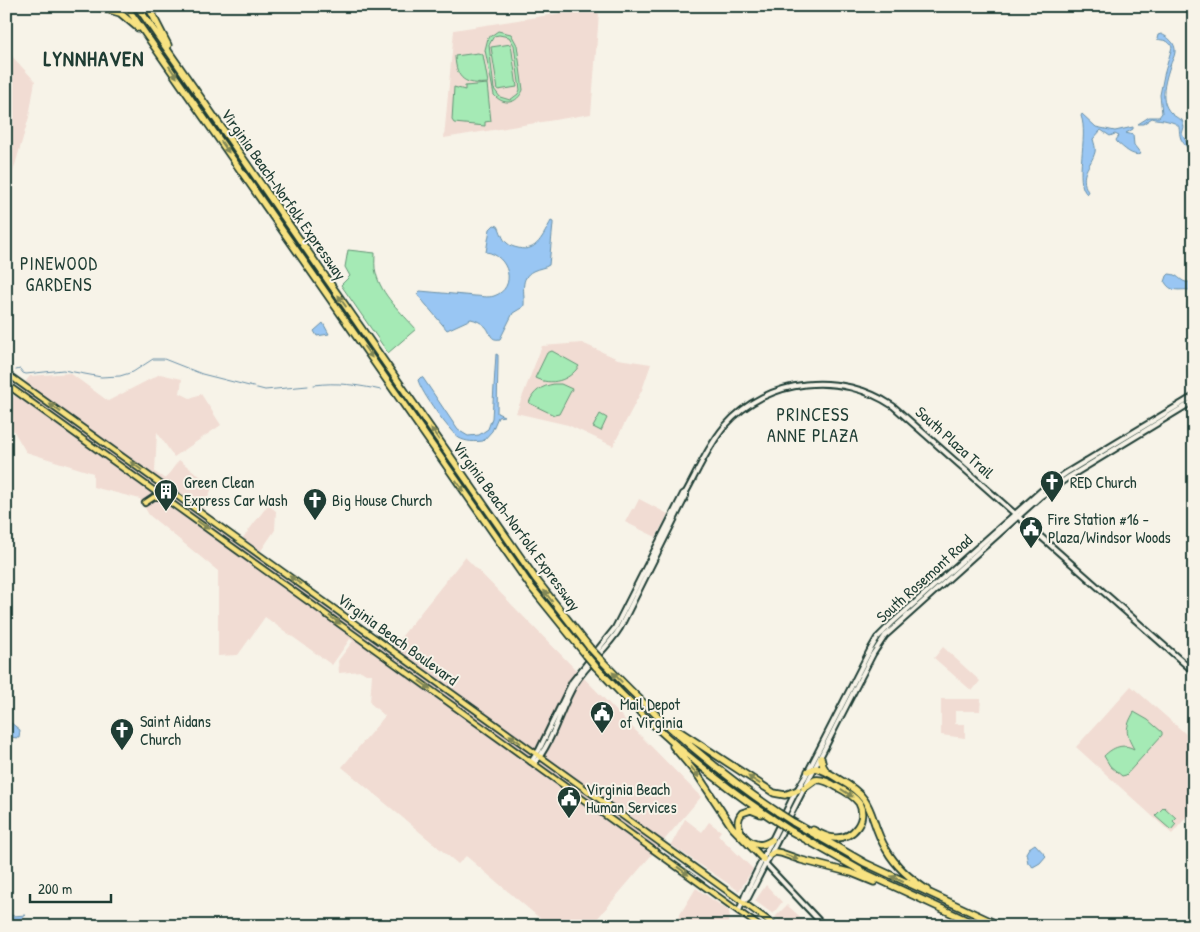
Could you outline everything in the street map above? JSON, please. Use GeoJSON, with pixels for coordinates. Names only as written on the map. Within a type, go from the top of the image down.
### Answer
{"type":"FeatureCollection","features":[{"type":"Feature","properties":{"kind":"highway"},"geometry":{"type":"LineString","coordinates":[[95,6],[120,13],[148,38]]}},
{"type":"Feature","properties":{"kind":"highway","name":"Virginia Beach-Norfolk Expressway"},"geometry":{"type":"LineString","coordinates":[[126,6],[531,587],[596,667],[653,724],[701,766],[773,819],[843,861],[979,926]]}},
{"type":"Feature","properties":{"kind":"highway","name":"Virginia Beach-Norfolk Expressway"},"geometry":{"type":"LineString","coordinates":[[137,6],[535,578],[602,661],[654,714],[705,758],[779,813],[865,863],[1002,926]]}},
{"type":"Feature","properties":{"kind":"highway"},"geometry":{"type":"LineString","coordinates":[[148,6],[175,60]]}},
{"type":"Feature","properties":{"kind":"highway"},"geometry":{"type":"LineString","coordinates":[[654,714],[774,793],[785,795],[798,790]]}},
{"type":"Feature","properties":{"kind":"highway"},"geometry":{"type":"LineString","coordinates":[[653,724],[693,769],[732,827],[764,861]]}},
{"type":"Feature","properties":{"kind":"highway"},"geometry":{"type":"LineString","coordinates":[[821,758],[823,766],[828,772]]}},
{"type":"Feature","properties":{"kind":"highway"},"geometry":{"type":"LineString","coordinates":[[808,771],[816,768],[828,772],[863,796],[870,809],[882,842],[901,870],[942,899]]}},
{"type":"Feature","properties":{"kind":"highway"},"geometry":{"type":"LineString","coordinates":[[802,827],[831,838],[843,838],[856,830],[862,814],[854,798],[831,783],[818,780],[812,781],[804,788]]}},
{"type":"Feature","properties":{"kind":"highway"},"geometry":{"type":"LineString","coordinates":[[772,840],[762,844],[754,843],[740,830],[737,823],[740,815],[748,810],[773,819]]}},
{"type":"Feature","properties":{"kind":"highway"},"geometry":{"type":"LineString","coordinates":[[770,855],[775,852],[781,852],[801,860],[852,873],[912,895]]}},
{"type":"Feature","properties":{"kind":"main road","name":"Virginia Beach Boulevard"},"geometry":{"type":"LineString","coordinates":[[6,373],[776,926]]}},
{"type":"Feature","properties":{"kind":"main road","name":"South Plaza Trail"},"geometry":{"type":"LineString","coordinates":[[533,763],[564,695],[615,628],[683,494],[686,492],[713,442],[741,411],[765,396],[788,387],[812,383],[831,383],[866,391],[893,406],[1194,672]]}},
{"type":"Feature","properties":{"kind":"main road","name":"Virginia Beach Boulevard"},"geometry":{"type":"LineString","coordinates":[[6,384],[759,926]]}},
{"type":"Feature","properties":{"kind":"main road"},"geometry":{"type":"LineString","coordinates":[[28,400],[34,392]]}},
{"type":"Feature","properties":{"kind":"main road","name":"South Rosemont Road"},"geometry":{"type":"LineString","coordinates":[[764,861],[770,855],[879,644],[888,633],[1042,490],[1066,473],[1194,396]]}},
{"type":"Feature","properties":{"kind":"main road","name":"South Rosemont Road"},"geometry":{"type":"LineString","coordinates":[[764,861],[772,840],[878,638],[916,601],[1017,514],[1041,496],[1069,476],[1194,402]]}},
{"type":"Feature","properties":{"kind":"main road"},"geometry":{"type":"LineString","coordinates":[[145,503],[154,497],[163,497]]}},
{"type":"Feature","properties":{"kind":"main road"},"geometry":{"type":"LineString","coordinates":[[853,694],[856,700]]}},
{"type":"Feature","properties":{"kind":"main road"},"geometry":{"type":"LineString","coordinates":[[739,911],[764,861],[824,926]]}},
{"type":"Feature","properties":{"kind":"shaded area"},"geometry":{"type":"Polygon","coordinates":[[[593,8],[599,14],[591,114],[444,138],[454,30],[593,8]]]}},
{"type":"Feature","properties":{"kind":"shaded area"},"geometry":{"type":"Polygon","coordinates":[[[6,50],[35,81],[29,117],[6,196],[6,50]]]}},
{"type":"Feature","properties":{"kind":"shaded area"},"geometry":{"type":"Polygon","coordinates":[[[582,343],[618,359],[651,364],[642,390],[613,446],[568,425],[516,413],[542,346],[582,343]]]}},
{"type":"Feature","properties":{"kind":"shaded area"},"geometry":{"type":"Polygon","coordinates":[[[70,373],[108,401],[160,374],[182,379],[180,393],[190,398],[201,394],[221,425],[174,457],[157,432],[155,472],[165,479],[179,460],[213,486],[203,509],[242,539],[268,505],[276,511],[275,530],[260,552],[390,651],[465,557],[701,797],[591,926],[549,926],[466,856],[458,864],[342,767],[385,716],[370,703],[372,674],[366,674],[361,671],[339,673],[338,661],[353,641],[350,639],[332,665],[265,617],[238,655],[218,656],[218,571],[149,515],[140,499],[93,487],[93,473],[26,452],[6,418],[6,406],[30,376],[70,373]]]}},
{"type":"Feature","properties":{"kind":"shaded area"},"geometry":{"type":"Polygon","coordinates":[[[639,499],[668,514],[656,537],[625,522],[639,499]]]}},
{"type":"Feature","properties":{"kind":"shaded area"},"geometry":{"type":"Polygon","coordinates":[[[943,647],[980,681],[972,691],[934,658],[943,647]]]}},
{"type":"Feature","properties":{"kind":"shaded area"},"geometry":{"type":"Polygon","coordinates":[[[1131,686],[1194,741],[1194,808],[1172,834],[1076,747],[1131,686]]]}},
{"type":"Feature","properties":{"kind":"shaded area"},"geometry":{"type":"Polygon","coordinates":[[[941,699],[981,699],[980,711],[955,711],[955,724],[965,724],[965,738],[941,735],[941,699]]]}},
{"type":"Feature","properties":{"kind":"shaded area"},"geometry":{"type":"Polygon","coordinates":[[[685,819],[702,832],[709,822],[721,831],[718,835],[753,869],[739,891],[671,845],[685,819]]]}},
{"type":"Feature","properties":{"kind":"shaded area"},"geometry":{"type":"Polygon","coordinates":[[[766,885],[782,902],[773,914],[755,901],[766,885]]]}},
{"type":"Feature","properties":{"kind":"shaded area"},"geometry":{"type":"Polygon","coordinates":[[[696,888],[729,911],[730,918],[727,926],[673,926],[696,888]]]}},
{"type":"Feature","properties":{"kind":"shaded area"},"geometry":{"type":"Polygon","coordinates":[[[787,905],[809,926],[785,926],[775,917],[787,905]]]}},
{"type":"Feature","properties":{"kind":"green space"},"geometry":{"type":"Polygon","coordinates":[[[498,31],[511,34],[517,45],[523,90],[514,101],[502,101],[494,95],[485,50],[488,38],[498,31]],[[494,36],[489,45],[494,89],[500,97],[510,100],[520,90],[514,45],[509,37],[494,36]]]}},
{"type":"Feature","properties":{"kind":"green space"},"geometry":{"type":"Polygon","coordinates":[[[511,44],[517,87],[498,90],[491,47],[511,44]]]}},
{"type":"Feature","properties":{"kind":"green space"},"geometry":{"type":"Polygon","coordinates":[[[478,53],[483,55],[488,83],[468,82],[457,71],[455,56],[478,53]]]}},
{"type":"Feature","properties":{"kind":"green space"},"geometry":{"type":"Polygon","coordinates":[[[487,84],[491,121],[485,122],[485,126],[454,123],[452,120],[454,87],[465,90],[465,86],[487,84]]]}},
{"type":"Feature","properties":{"kind":"green space"},"geometry":{"type":"Polygon","coordinates":[[[348,250],[375,253],[375,271],[382,289],[416,329],[388,353],[341,285],[350,276],[345,267],[348,250]]]}},
{"type":"Feature","properties":{"kind":"green space"},"geometry":{"type":"Polygon","coordinates":[[[552,351],[579,366],[570,375],[559,381],[547,382],[535,378],[547,353],[552,351]]]}},
{"type":"Feature","properties":{"kind":"green space"},"geometry":{"type":"Polygon","coordinates":[[[554,384],[561,384],[572,389],[559,414],[554,415],[529,403],[538,390],[554,384]]]}},
{"type":"Feature","properties":{"kind":"green space"},"geometry":{"type":"Polygon","coordinates":[[[600,414],[607,418],[601,431],[593,427],[600,414]]]}},
{"type":"Feature","properties":{"kind":"green space"},"geometry":{"type":"Polygon","coordinates":[[[1134,712],[1148,720],[1162,732],[1162,735],[1126,775],[1122,776],[1110,766],[1104,756],[1111,750],[1122,746],[1134,749],[1127,730],[1134,712]]]}},
{"type":"Feature","properties":{"kind":"green space"},"geometry":{"type":"Polygon","coordinates":[[[1164,807],[1176,818],[1173,821],[1176,824],[1171,830],[1155,816],[1164,807]]]}},
{"type":"Feature","properties":{"kind":"water"},"geometry":{"type":"Polygon","coordinates":[[[1161,34],[1171,41],[1175,49],[1165,82],[1165,104],[1174,116],[1182,120],[1184,127],[1182,134],[1194,156],[1181,139],[1179,127],[1176,124],[1152,118],[1143,124],[1138,124],[1149,117],[1159,117],[1162,113],[1160,95],[1172,47],[1167,41],[1157,39],[1158,35],[1161,34]]]}},
{"type":"Feature","properties":{"kind":"water"},"geometry":{"type":"Polygon","coordinates":[[[1082,114],[1096,127],[1115,131],[1133,127],[1133,129],[1126,133],[1133,135],[1134,145],[1141,154],[1138,155],[1128,151],[1117,142],[1116,140],[1119,136],[1115,134],[1110,136],[1101,130],[1093,139],[1095,152],[1086,170],[1084,180],[1087,194],[1081,180],[1082,114]]]}},
{"type":"Feature","properties":{"kind":"water"},"geometry":{"type":"Polygon","coordinates":[[[551,221],[553,224],[549,265],[533,271],[526,278],[524,282],[524,305],[513,313],[500,339],[492,338],[488,329],[471,319],[447,330],[417,294],[420,291],[494,296],[506,286],[508,272],[500,259],[494,254],[486,252],[490,229],[494,225],[498,226],[508,244],[525,249],[539,242],[551,221]]]}},
{"type":"Feature","properties":{"kind":"water"},"geometry":{"type":"Polygon","coordinates":[[[1169,274],[1186,282],[1194,281],[1194,291],[1174,290],[1168,286],[1165,282],[1169,274]]]}},
{"type":"Feature","properties":{"kind":"water"},"geometry":{"type":"Polygon","coordinates":[[[323,323],[329,334],[317,336],[314,331],[323,323]]]}},
{"type":"Feature","properties":{"kind":"water"},"geometry":{"type":"Polygon","coordinates":[[[496,354],[498,355],[497,413],[504,416],[498,417],[492,431],[483,441],[459,438],[436,411],[418,380],[421,377],[423,378],[458,430],[468,436],[479,435],[488,429],[492,418],[496,354]]]}},
{"type":"Feature","properties":{"kind":"water"},"geometry":{"type":"Polygon","coordinates":[[[6,719],[20,730],[19,738],[6,737],[6,719]]]}},
{"type":"Feature","properties":{"kind":"water"},"geometry":{"type":"Polygon","coordinates":[[[1035,844],[1046,856],[1033,867],[1028,863],[1026,853],[1035,844]]]}},
{"type":"Feature","properties":{"kind":"water"},"geometry":{"type":"Polygon","coordinates":[[[6,911],[13,916],[26,915],[16,922],[17,926],[6,926],[6,911]]]}},
{"type":"Feature","properties":{"kind":"waterway"},"geometry":{"type":"LineString","coordinates":[[16,370],[20,369],[26,374],[63,370],[101,377],[120,376],[133,372],[153,359],[164,359],[202,374],[265,390],[308,386]]}},
{"type":"Feature","properties":{"kind":"waterway"},"geometry":{"type":"LineString","coordinates":[[314,385],[348,384],[381,390]]}},
{"type":"Feature","properties":{"kind":"place","name":"RED Church"},"geometry":{"type":"Point","coordinates":[1052,503]}},
{"type":"Feature","properties":{"kind":"place","name":"Green Clean Express Car Wash"},"geometry":{"type":"Point","coordinates":[166,512]}},
{"type":"Feature","properties":{"kind":"place","name":"Big House Church"},"geometry":{"type":"Point","coordinates":[315,521]}},
{"type":"Feature","properties":{"kind":"place","name":"Fire Station #16 - Plaza/Windsor Woods"},"geometry":{"type":"Point","coordinates":[1031,549]}},
{"type":"Feature","properties":{"kind":"place","name":"Mail Depot of Virginia"},"geometry":{"type":"Point","coordinates":[602,734]}},
{"type":"Feature","properties":{"kind":"place","name":"Saint Aidans Church"},"geometry":{"type":"Point","coordinates":[122,751]}},
{"type":"Feature","properties":{"kind":"place","name":"Virginia Beach Human Services"},"geometry":{"type":"Point","coordinates":[569,819]}},
{"type":"Feature","properties":{"kind":"district","name":"LYNNHAVEN"},"geometry":{"type":"Point","coordinates":[94,58]}},
{"type":"Feature","properties":{"kind":"district","name":"PINEWOOD GARDENS"},"geometry":{"type":"Point","coordinates":[59,273]}},
{"type":"Feature","properties":{"kind":"district","name":"PRINCESS ANNE PLAZA"},"geometry":{"type":"Point","coordinates":[813,424]}}]}
